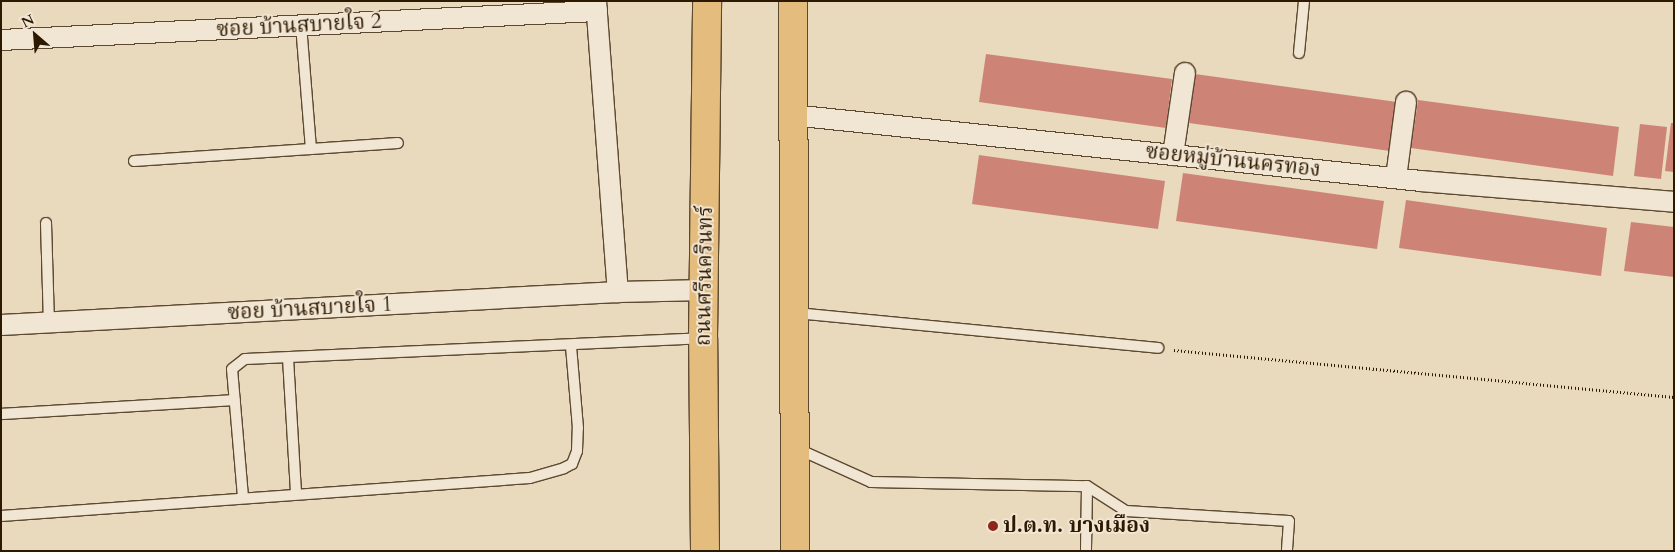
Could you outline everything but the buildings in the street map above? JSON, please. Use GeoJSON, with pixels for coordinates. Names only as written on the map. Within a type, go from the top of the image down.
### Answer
{"type":"FeatureCollection","features":[{"type":"Feature","properties":{"kind":"main road","name":"ถนนศรีนครินทร์"},"geometry":{"type":"LineString","coordinates":[[705,551],[703,338],[706,290],[707,1]]}},
{"type":"Feature","properties":{"kind":"main road"},"geometry":{"type":"LineString","coordinates":[[793,1],[795,551]]}},
{"type":"Feature","properties":{"kind":"street","name":"ซอย บ้านสบายใจ 2"},"geometry":{"type":"LineString","coordinates":[[1,40],[301,26],[597,6]]}},
{"type":"Feature","properties":{"kind":"street"},"geometry":{"type":"LineString","coordinates":[[597,6],[618,292]]}},
{"type":"Feature","properties":{"kind":"street"},"geometry":{"type":"LineString","coordinates":[[1173,155],[1185,73]]}},
{"type":"Feature","properties":{"kind":"street"},"geometry":{"type":"LineString","coordinates":[[1396,178],[1406,102]]}},
{"type":"Feature","properties":{"kind":"street","name":"ซอยหมู่บ้านนครทอง"},"geometry":{"type":"LineString","coordinates":[[792,115],[1396,178],[1674,202]]}},
{"type":"Feature","properties":{"kind":"street","name":"ซอย บ้านสบายใจ 1"},"geometry":{"type":"LineString","coordinates":[[1,325],[49,324],[618,292],[706,290]]}},
{"type":"Feature","properties":{"kind":"lane"},"geometry":{"type":"LineString","coordinates":[[1299,52],[1304,1]]}},
{"type":"Feature","properties":{"kind":"lane"},"geometry":{"type":"LineString","coordinates":[[301,26],[310,149]]}},
{"type":"Feature","properties":{"kind":"lane"},"geometry":{"type":"LineString","coordinates":[[134,161],[398,143]]}},
{"type":"Feature","properties":{"kind":"lane"},"geometry":{"type":"LineString","coordinates":[[46,223],[49,324]]}},
{"type":"Feature","properties":{"kind":"lane"},"geometry":{"type":"LineString","coordinates":[[793,312],[1158,348]]}},
{"type":"Feature","properties":{"kind":"lane"},"geometry":{"type":"LineString","coordinates":[[243,497],[232,369],[237,363],[245,359],[571,347],[703,338]]}},
{"type":"Feature","properties":{"kind":"lane"},"geometry":{"type":"LineString","coordinates":[[1,516],[243,497],[530,478],[564,468],[572,464],[577,451],[578,428],[571,347]]}},
{"type":"Feature","properties":{"kind":"lane"},"geometry":{"type":"LineString","coordinates":[[288,358],[296,494]]}},
{"type":"Feature","properties":{"kind":"lane"},"geometry":{"type":"LineString","coordinates":[[1,414],[235,400]]}},
{"type":"Feature","properties":{"kind":"lane"},"geometry":{"type":"LineString","coordinates":[[794,448],[871,482],[1087,486],[1126,511],[1288,521],[1287,551]]}},
{"type":"Feature","properties":{"kind":"lane"},"geometry":{"type":"LineString","coordinates":[[1086,551],[1087,486]]}},
{"type":"Feature","properties":{"kind":"path"},"geometry":{"type":"LineString","coordinates":[[1158,348],[1674,397]]}},
{"type":"Feature","properties":{"kind":"place","name":"ป.ต.ท. บางเมือง"},"geometry":{"type":"Point","coordinates":[993,526]}}]}
